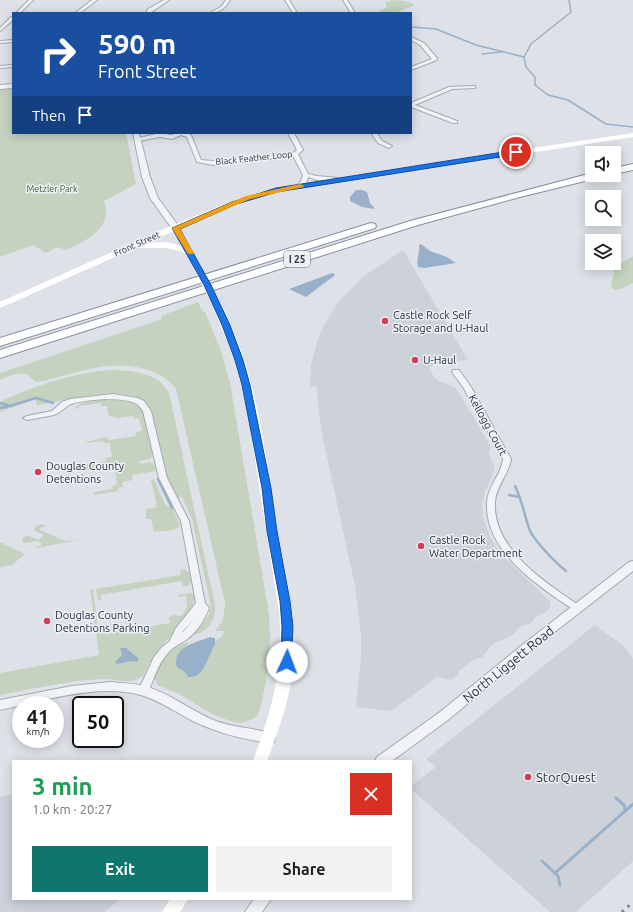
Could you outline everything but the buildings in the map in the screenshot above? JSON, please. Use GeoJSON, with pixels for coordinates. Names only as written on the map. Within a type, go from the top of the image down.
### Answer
{"type":"FeatureCollection","features":[{"type":"Feature","properties":{"kind":"highway"},"geometry":{"type":"LineString","coordinates":[[621,162],[633,159]]}},
{"type":"Feature","properties":{"kind":"highway"},"geometry":{"type":"LineString","coordinates":[[621,170],[633,167]]}},
{"type":"Feature","properties":{"kind":"highway","name":"I 25"},"geometry":{"type":"LineString","coordinates":[[0,342],[392,220],[499,190],[585,170]]}},
{"type":"Feature","properties":{"kind":"highway","name":"I 25"},"geometry":{"type":"LineString","coordinates":[[0,354],[414,223],[516,195],[585,178]]}},
{"type":"Feature","properties":{"kind":"main road","name":"Front Street"},"geometry":{"type":"LineString","coordinates":[[0,305],[131,246],[248,198],[299,186],[633,135]]}},
{"type":"Feature","properties":{"kind":"main road"},"geometry":{"type":"LineString","coordinates":[[176,228],[218,308],[233,343],[246,385],[266,488],[286,614],[287,662],[279,704],[269,738],[260,760]]}},
{"type":"Feature","properties":{"kind":"main road"},"geometry":{"type":"LineString","coordinates":[[131,246],[167,245],[189,251]]}},
{"type":"Feature","properties":{"kind":"main road"},"geometry":{"type":"LineString","coordinates":[[170,912],[179,900]]}},
{"type":"Feature","properties":{"kind":"street"},"geometry":{"type":"LineString","coordinates":[[19,12],[31,0]]}},
{"type":"Feature","properties":{"kind":"street"},"geometry":{"type":"LineString","coordinates":[[78,12],[95,0]]}},
{"type":"Feature","properties":{"kind":"street"},"geometry":{"type":"LineString","coordinates":[[149,12],[167,0]]}},
{"type":"Feature","properties":{"kind":"street"},"geometry":{"type":"LineString","coordinates":[[214,12],[224,7],[228,0]]}},
{"type":"Feature","properties":{"kind":"street"},"geometry":{"type":"LineString","coordinates":[[287,0],[294,12]]}},
{"type":"Feature","properties":{"kind":"street"},"geometry":{"type":"LineString","coordinates":[[345,0],[353,12]]}},
{"type":"Feature","properties":{"kind":"street"},"geometry":{"type":"LineString","coordinates":[[0,30],[12,19]]}},
{"type":"Feature","properties":{"kind":"street"},"geometry":{"type":"LineString","coordinates":[[412,39],[425,47],[435,60],[412,69]]}},
{"type":"Feature","properties":{"kind":"street"},"geometry":{"type":"LineString","coordinates":[[0,42],[12,41]]}},
{"type":"Feature","properties":{"kind":"street"},"geometry":{"type":"LineString","coordinates":[[0,67],[12,66]]}},
{"type":"Feature","properties":{"kind":"street"},"geometry":{"type":"LineString","coordinates":[[0,83],[12,82]]}},
{"type":"Feature","properties":{"kind":"street"},"geometry":{"type":"LineString","coordinates":[[0,87],[12,86]]}},
{"type":"Feature","properties":{"kind":"street"},"geometry":{"type":"LineString","coordinates":[[412,105],[452,88],[473,87]]}},
{"type":"Feature","properties":{"kind":"street"},"geometry":{"type":"LineString","coordinates":[[412,105],[455,122]]}},
{"type":"Feature","properties":{"kind":"street","name":"Black Feather Loop"},"geometry":{"type":"LineString","coordinates":[[137,136],[159,134],[172,137],[179,134]]}},
{"type":"Feature","properties":{"kind":"street","name":"Black Feather Loop"},"geometry":{"type":"LineString","coordinates":[[184,134],[189,136],[199,161],[213,163],[295,154],[300,150],[292,134]]}},
{"type":"Feature","properties":{"kind":"street"},"geometry":{"type":"LineString","coordinates":[[375,134],[380,142],[389,146]]}},
{"type":"Feature","properties":{"kind":"street"},"geometry":{"type":"LineString","coordinates":[[137,136],[146,177],[154,198],[176,228]]}},
{"type":"Feature","properties":{"kind":"street"},"geometry":{"type":"LineString","coordinates":[[295,154],[306,175],[304,182],[299,186]]}},
{"type":"Feature","properties":{"kind":"street"},"geometry":{"type":"LineString","coordinates":[[306,175],[317,178],[338,180]]}},
{"type":"Feature","properties":{"kind":"street","name":"Kellogg Court"},"geometry":{"type":"LineString","coordinates":[[456,372],[467,387],[507,459],[505,469],[493,490],[490,504],[492,521],[497,536],[520,563],[577,608]]}},
{"type":"Feature","properties":{"kind":"street"},"geometry":{"type":"LineString","coordinates":[[27,418],[51,414],[65,404],[73,401],[107,396],[125,397],[135,400],[144,406],[148,413],[163,478],[185,521],[201,604],[204,608],[187,634],[173,642],[157,660],[144,691]]}},
{"type":"Feature","properties":{"kind":"street","name":"North Liggett Road"},"geometry":{"type":"LineString","coordinates":[[383,760],[444,716],[525,649],[633,565]]}},
{"type":"Feature","properties":{"kind":"street"},"geometry":{"type":"LineString","coordinates":[[0,705],[99,688],[144,691],[158,696],[204,721],[222,728],[248,735],[269,738]]}},
{"type":"Feature","properties":{"kind":"street"},"geometry":{"type":"LineString","coordinates":[[252,912],[263,900]]}},
{"type":"Feature","properties":{"kind":"shaded area","name":"Castle Rock Water Department"},"geometry":{"type":"Polygon","coordinates":[[[403,250],[468,360],[444,362],[429,367],[434,377],[439,381],[456,388],[491,448],[489,454],[495,469],[485,492],[482,506],[483,516],[490,537],[502,555],[549,600],[551,605],[548,611],[537,616],[531,623],[520,627],[513,635],[495,643],[489,648],[483,657],[473,660],[459,671],[459,674],[451,680],[437,677],[391,711],[356,707],[361,657],[361,634],[355,586],[323,439],[317,386],[310,387],[311,366],[317,341],[323,327],[338,302],[364,276],[403,250]]]}},
{"type":"Feature","properties":{"kind":"shaded area","name":"StorQuest"},"geometry":{"type":"Polygon","coordinates":[[[595,625],[624,646],[633,659],[633,861],[576,912],[550,912],[412,790],[412,785],[436,767],[426,759],[595,625]]]}},
{"type":"Feature","properties":{"kind":"shaded area"},"geometry":{"type":"Polygon","coordinates":[[[12,794],[12,900],[118,900],[105,912],[0,912],[0,797],[12,794]]]}},
{"type":"Feature","properties":{"kind":"green space"},"geometry":{"type":"Polygon","coordinates":[[[395,0],[410,2],[414,5],[396,12],[379,11],[387,7],[385,2],[395,0]]]}},
{"type":"Feature","properties":{"kind":"green space","name":"Metzler Park"},"geometry":{"type":"Polygon","coordinates":[[[12,89],[12,134],[126,134],[136,184],[104,201],[106,210],[102,226],[81,243],[65,250],[58,247],[46,253],[33,245],[0,257],[0,90],[12,89]]]}},
{"type":"Feature","properties":{"kind":"green space"},"geometry":{"type":"Polygon","coordinates":[[[633,256],[633,283],[621,289],[614,290],[611,286],[615,270],[621,270],[621,264],[633,256]]]}},
{"type":"Feature","properties":{"kind":"green space"},"geometry":{"type":"Polygon","coordinates":[[[198,302],[202,311],[205,312],[221,351],[230,383],[269,614],[270,641],[266,682],[260,709],[257,716],[253,719],[241,723],[233,722],[214,715],[179,694],[157,685],[156,680],[154,679],[166,656],[176,648],[188,642],[188,644],[180,652],[185,672],[188,677],[204,668],[216,641],[223,635],[224,631],[215,631],[223,620],[225,603],[176,389],[160,375],[134,366],[120,365],[92,368],[37,382],[26,374],[14,374],[0,380],[0,373],[162,319],[161,316],[198,302]]]}},
{"type":"Feature","properties":{"kind":"green space"},"geometry":{"type":"Polygon","coordinates":[[[110,370],[135,372],[152,377],[165,386],[169,393],[215,605],[214,615],[210,624],[203,631],[198,633],[193,634],[197,624],[201,625],[209,615],[211,606],[193,521],[182,497],[177,498],[167,476],[152,412],[144,402],[132,396],[99,394],[37,405],[35,399],[0,412],[0,402],[26,391],[68,377],[110,370]]]}},
{"type":"Feature","properties":{"kind":"green space"},"geometry":{"type":"Polygon","coordinates":[[[110,399],[130,401],[129,402],[132,402],[141,408],[153,457],[150,457],[151,459],[139,461],[140,464],[151,462],[151,464],[154,463],[156,471],[132,475],[133,480],[122,482],[123,487],[118,488],[118,491],[95,495],[93,494],[95,492],[113,489],[112,486],[117,485],[115,470],[109,471],[107,467],[83,471],[82,465],[106,461],[106,458],[112,457],[110,443],[104,443],[103,441],[85,442],[107,437],[108,440],[136,436],[136,432],[142,431],[139,418],[134,419],[133,416],[117,418],[108,415],[107,406],[101,406],[101,403],[79,406],[79,408],[73,409],[83,402],[110,399]]]}},
{"type":"Feature","properties":{"kind":"green space"},"geometry":{"type":"Polygon","coordinates":[[[154,479],[165,504],[173,509],[180,526],[174,530],[154,532],[151,519],[146,519],[146,509],[157,507],[151,480],[154,479]]]}},
{"type":"Feature","properties":{"kind":"green space"},"geometry":{"type":"Polygon","coordinates":[[[42,524],[47,526],[40,528],[40,530],[65,541],[79,540],[36,548],[34,547],[41,546],[41,543],[37,541],[24,543],[22,541],[22,539],[27,535],[38,540],[44,535],[35,531],[34,528],[42,524]]]}},
{"type":"Feature","properties":{"kind":"green space"},"geometry":{"type":"Polygon","coordinates":[[[0,543],[25,554],[12,565],[0,567],[0,543]]]}},
{"type":"Feature","properties":{"kind":"green space"},"geometry":{"type":"Polygon","coordinates":[[[184,569],[190,573],[191,582],[188,586],[183,586],[182,581],[101,595],[101,600],[98,601],[96,589],[181,575],[180,570],[184,569]]]}},
{"type":"Feature","properties":{"kind":"green space"},"geometry":{"type":"Polygon","coordinates":[[[93,589],[98,628],[106,627],[107,634],[170,623],[169,617],[174,615],[182,616],[187,606],[186,596],[178,597],[178,595],[191,593],[194,595],[193,604],[188,614],[154,656],[143,677],[133,681],[104,679],[78,681],[0,695],[0,673],[99,655],[90,590],[93,589]]]}},
{"type":"Feature","properties":{"kind":"water"},"geometry":{"type":"Polygon","coordinates":[[[356,190],[367,192],[370,203],[375,209],[362,207],[350,201],[350,197],[356,190]]]}},
{"type":"Feature","properties":{"kind":"water"},"geometry":{"type":"Polygon","coordinates":[[[421,244],[430,251],[447,257],[456,263],[424,268],[418,267],[417,261],[419,245],[421,244]]]}},
{"type":"Feature","properties":{"kind":"water"},"geometry":{"type":"Polygon","coordinates":[[[332,273],[335,274],[334,276],[306,297],[289,289],[332,273]]]}},
{"type":"Feature","properties":{"kind":"water"},"geometry":{"type":"Polygon","coordinates":[[[210,637],[215,638],[215,642],[203,670],[193,677],[188,677],[185,672],[177,667],[176,660],[178,655],[186,646],[210,637]]]}},
{"type":"Feature","properties":{"kind":"water"},"geometry":{"type":"Polygon","coordinates":[[[120,648],[126,648],[139,659],[137,662],[130,661],[117,664],[115,662],[122,655],[120,648]]]}},
{"type":"Feature","properties":{"kind":"waterway"},"geometry":{"type":"LineString","coordinates":[[524,57],[531,44],[571,12],[569,0]]}},
{"type":"Feature","properties":{"kind":"waterway"},"geometry":{"type":"LineString","coordinates":[[412,27],[436,29],[476,45],[524,57]]}},
{"type":"Feature","properties":{"kind":"waterway"},"geometry":{"type":"LineString","coordinates":[[482,54],[501,52]]}},
{"type":"Feature","properties":{"kind":"waterway"},"geometry":{"type":"LineString","coordinates":[[524,57],[526,67],[535,77],[535,85],[548,95],[568,100],[606,124],[633,127]]}},
{"type":"Feature","properties":{"kind":"waterway"},"geometry":{"type":"LineString","coordinates":[[0,403],[10,406],[36,398],[53,403]]}},
{"type":"Feature","properties":{"kind":"waterway"},"geometry":{"type":"LineString","coordinates":[[0,408],[7,407]]}},
{"type":"Feature","properties":{"kind":"waterway"},"geometry":{"type":"LineString","coordinates":[[158,479],[172,508]]}},
{"type":"Feature","properties":{"kind":"waterway"},"geometry":{"type":"LineString","coordinates":[[515,486],[519,497]]}},
{"type":"Feature","properties":{"kind":"waterway"},"geometry":{"type":"LineString","coordinates":[[509,495],[519,497]]}},
{"type":"Feature","properties":{"kind":"waterway"},"geometry":{"type":"LineString","coordinates":[[519,497],[531,533],[545,551],[566,571]]}},
{"type":"Feature","properties":{"kind":"waterway"},"geometry":{"type":"LineString","coordinates":[[616,798],[624,805],[625,811]]}},
{"type":"Feature","properties":{"kind":"waterway"},"geometry":{"type":"LineString","coordinates":[[555,873],[633,804]]}},
{"type":"Feature","properties":{"kind":"waterway"},"geometry":{"type":"LineString","coordinates":[[542,861],[558,876],[560,885]]}},
{"type":"Feature","properties":{"kind":"railway"},"geometry":{"type":"LineString","coordinates":[[622,912],[633,902]]}},
{"type":"Feature","properties":{"kind":"slow traffic"},"geometry":{"type":"LineString","coordinates":[[190,253],[176,228],[248,198],[276,190],[300,186]]}},
{"type":"Feature","properties":{"kind":"place","name":"Castle Rock Self Storage and U-Haul"},"geometry":{"type":"Point","coordinates":[385,321]}},
{"type":"Feature","properties":{"kind":"place","name":"U-Haul"},"geometry":{"type":"Point","coordinates":[415,360]}},
{"type":"Feature","properties":{"kind":"place","name":"Douglas County Detentions"},"geometry":{"type":"Point","coordinates":[38,472]}},
{"type":"Feature","properties":{"kind":"place","name":"Castle Rock Water Department"},"geometry":{"type":"Point","coordinates":[421,546]}},
{"type":"Feature","properties":{"kind":"place","name":"Douglas County Detentions Parking"},"geometry":{"type":"Point","coordinates":[47,621]}},
{"type":"Feature","properties":{"kind":"place","name":"StorQuest"},"geometry":{"type":"Point","coordinates":[528,777]}},
{"type":"Feature","properties":{"kind":"route"},"geometry":{"type":"LineString","coordinates":[[287,662],[285,601],[272,531],[266,488],[246,385],[239,360],[226,325],[207,285],[176,228],[234,203],[276,190],[516,152]]}}]}
